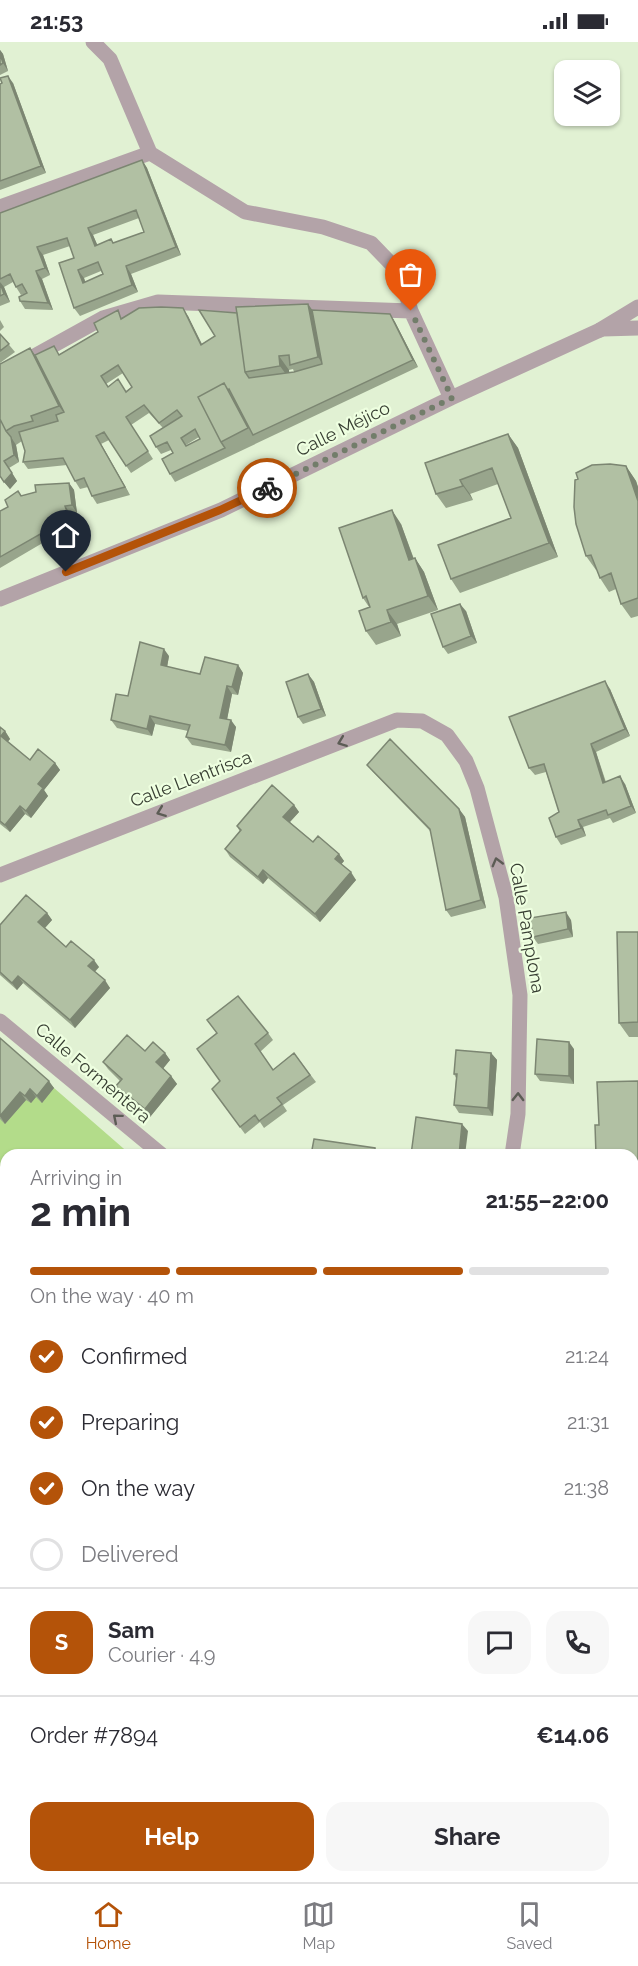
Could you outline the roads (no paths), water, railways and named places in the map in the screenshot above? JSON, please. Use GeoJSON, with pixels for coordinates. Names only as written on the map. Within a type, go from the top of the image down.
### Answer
{"type":"FeatureCollection","features":[{"type":"Feature","properties":{"kind":"street"},"geometry":{"type":"LineString","coordinates":[[93,42],[110,59],[150,153],[244,212],[323,227],[371,243],[400,273],[411,311],[452,398]]}},
{"type":"Feature","properties":{"kind":"street"},"geometry":{"type":"LineString","coordinates":[[0,207],[150,153]]}},
{"type":"Feature","properties":{"kind":"street"},"geometry":{"type":"LineString","coordinates":[[0,375],[103,318],[158,302],[411,311]]}},
{"type":"Feature","properties":{"kind":"street"},"geometry":{"type":"LineString","coordinates":[[600,330],[638,307]]}},
{"type":"Feature","properties":{"kind":"street"},"geometry":{"type":"LineString","coordinates":[[600,330],[638,319]]}},
{"type":"Feature","properties":{"kind":"street"},"geometry":{"type":"LineString","coordinates":[[600,330],[638,328]]}},
{"type":"Feature","properties":{"kind":"street","name":"Calle Méjico"},"geometry":{"type":"LineString","coordinates":[[0,599],[220,510],[452,398],[600,330]]}},
{"type":"Feature","properties":{"kind":"street","name":"Calle Llentrisca"},"geometry":{"type":"LineString","coordinates":[[0,875],[397,720]]}},
{"type":"Feature","properties":{"kind":"street","name":"Calle Pamplona"},"geometry":{"type":"LineString","coordinates":[[397,720],[422,722],[447,735],[466,761],[477,788],[506,897],[520,995],[518,1114],[513,1149]]}},
{"type":"Feature","properties":{"kind":"street","name":"Calle Formentera"},"geometry":{"type":"LineString","coordinates":[[0,1021],[155,1149]]}}]}
